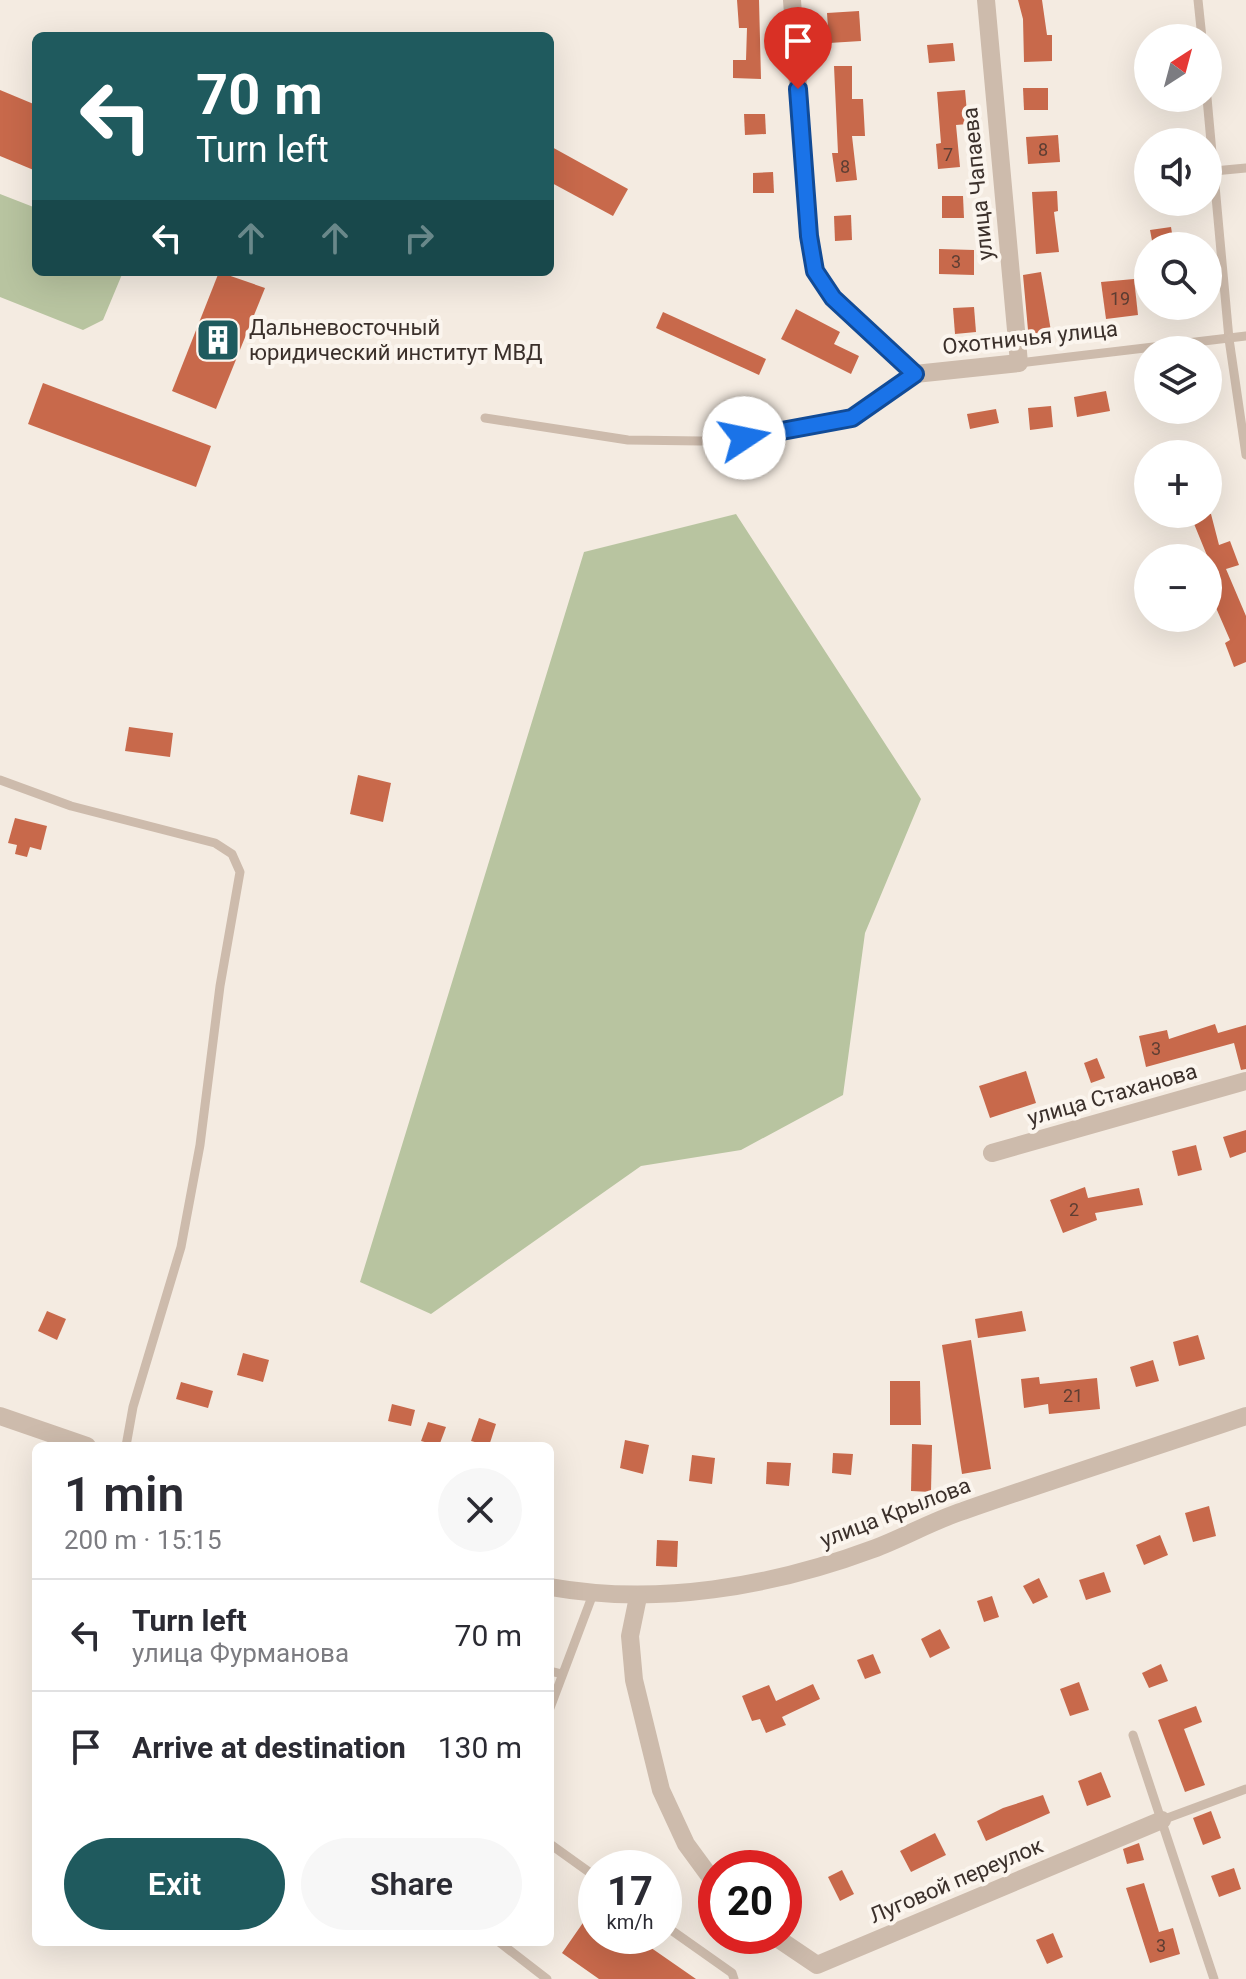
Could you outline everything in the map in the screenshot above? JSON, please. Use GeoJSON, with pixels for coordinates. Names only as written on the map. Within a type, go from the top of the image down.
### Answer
{"type":"FeatureCollection","features":[{"type":"Feature","properties":{"kind":"street"},"geometry":{"type":"LineString","coordinates":[[792,0],[809,236],[815,271],[833,298],[915,374]]}},
{"type":"Feature","properties":{"kind":"street","name":"улица Чапаева"},"geometry":{"type":"LineString","coordinates":[[986,0],[1019,363]]}},
{"type":"Feature","properties":{"kind":"street","name":"Охотничья улица"},"geometry":{"type":"LineString","coordinates":[[915,374],[1019,363]]}},
{"type":"Feature","properties":{"kind":"street","name":"улица Стаханова"},"geometry":{"type":"LineString","coordinates":[[992,1153],[1246,1081]]}},
{"type":"Feature","properties":{"kind":"street"},"geometry":{"type":"LineString","coordinates":[[0,1416],[75,1442]]}},
{"type":"Feature","properties":{"kind":"street","name":"улица Крылова"},"geometry":{"type":"LineString","coordinates":[[554,1588],[638,1597],[721,1588],[799,1573],[873,1549],[958,1512],[1246,1416]]}},
{"type":"Feature","properties":{"kind":"street"},"geometry":{"type":"LineString","coordinates":[[638,1597],[630,1636],[634,1680],[661,1790],[686,1844],[698,1860]]}},
{"type":"Feature","properties":{"kind":"street","name":"Луговой переулок"},"geometry":{"type":"LineString","coordinates":[[796,1954],[819,1972],[1162,1820]]}},
{"type":"Feature","properties":{"kind":"lane"},"geometry":{"type":"LineString","coordinates":[[1198,0],[1201,24]]}},
{"type":"Feature","properties":{"kind":"lane"},"geometry":{"type":"LineString","coordinates":[[1222,170],[1246,168]]}},
{"type":"Feature","properties":{"kind":"lane"},"geometry":{"type":"LineString","coordinates":[[1218,216],[1229,339],[1246,455]]}},
{"type":"Feature","properties":{"kind":"lane","name":"Охотничья улица"},"geometry":{"type":"LineString","coordinates":[[1019,363],[1246,336]]}},
{"type":"Feature","properties":{"kind":"lane"},"geometry":{"type":"LineString","coordinates":[[485,418],[628,440],[744,438],[852,418],[915,374]]}},
{"type":"Feature","properties":{"kind":"lane"},"geometry":{"type":"LineString","coordinates":[[0,780],[71,806],[215,843],[232,854],[240,872],[220,986],[200,1145],[181,1247],[133,1407],[127,1442]]}},
{"type":"Feature","properties":{"kind":"lane"},"geometry":{"type":"LineString","coordinates":[[554,1697],[593,1594]]}},
{"type":"Feature","properties":{"kind":"lane"},"geometry":{"type":"LineString","coordinates":[[554,1672],[562,1674]]}},
{"type":"Feature","properties":{"kind":"lane"},"geometry":{"type":"LineString","coordinates":[[1133,1735],[1214,1979]]}},
{"type":"Feature","properties":{"kind":"lane","name":"Луговой переулок"},"geometry":{"type":"LineString","coordinates":[[1162,1820],[1246,1789]]}},
{"type":"Feature","properties":{"kind":"lane"},"geometry":{"type":"LineString","coordinates":[[554,1847],[578,1864]]}},
{"type":"Feature","properties":{"kind":"lane"},"geometry":{"type":"LineString","coordinates":[[682,1938],[732,1973],[734,1979]]}},
{"type":"Feature","properties":{"kind":"lane"},"geometry":{"type":"LineString","coordinates":[[504,1946],[547,1979]]}},
{"type":"Feature","properties":{"kind":"green space"},"geometry":{"type":"Polygon","coordinates":[[[0,194],[32,206],[32,276],[121,276],[103,320],[83,330],[0,297],[0,194]]]}},
{"type":"Feature","properties":{"kind":"green space"},"geometry":{"type":"Polygon","coordinates":[[[736,514],[921,799],[865,933],[843,1095],[741,1150],[641,1166],[431,1314],[360,1282],[584,552],[736,514]]]}},
{"type":"Feature","properties":{"kind":"building"},"geometry":{"type":"Polygon","coordinates":[[[737,0],[759,0],[761,79],[733,78],[733,60],[746,60],[747,28],[739,28],[737,0]]]}},
{"type":"Feature","properties":{"kind":"building"},"geometry":{"type":"Polygon","coordinates":[[[1018,0],[1042,0],[1047,35],[1052,35],[1052,61],[1024,62],[1023,19],[1018,0]]]}},
{"type":"Feature","properties":{"kind":"building"},"geometry":{"type":"Polygon","coordinates":[[[859,11],[861,41],[829,43],[827,13],[859,11]]]}},
{"type":"Feature","properties":{"kind":"building"},"geometry":{"type":"Polygon","coordinates":[[[953,43],[955,61],[929,63],[927,45],[953,43]]]}},
{"type":"Feature","properties":{"kind":"building"},"geometry":{"type":"Polygon","coordinates":[[[834,66],[852,66],[852,99],[863,99],[865,136],[852,136],[857,180],[836,182],[832,153],[838,153],[834,66]]]}},
{"type":"Feature","properties":{"kind":"building"},"geometry":{"type":"Polygon","coordinates":[[[1023,88],[1048,88],[1048,110],[1024,110],[1023,88]]]}},
{"type":"Feature","properties":{"kind":"building"},"geometry":{"type":"Polygon","coordinates":[[[0,90],[32,103],[32,169],[0,156],[0,90]]]}},
{"type":"Feature","properties":{"kind":"building"},"geometry":{"type":"Polygon","coordinates":[[[965,90],[968,124],[956,125],[960,167],[938,169],[936,144],[941,143],[937,92],[965,90]]]}},
{"type":"Feature","properties":{"kind":"building"},"geometry":{"type":"Polygon","coordinates":[[[744,114],[765,114],[766,134],[745,135],[744,114]]]}},
{"type":"Feature","properties":{"kind":"building"},"geometry":{"type":"Polygon","coordinates":[[[1058,135],[1060,162],[1028,164],[1026,137],[1058,135]]]}},
{"type":"Feature","properties":{"kind":"building"},"geometry":{"type":"Polygon","coordinates":[[[554,148],[628,189],[613,216],[554,184],[554,148]]]}},
{"type":"Feature","properties":{"kind":"building"},"geometry":{"type":"Polygon","coordinates":[[[773,172],[774,193],[753,193],[753,173],[773,172]]]}},
{"type":"Feature","properties":{"kind":"building"},"geometry":{"type":"Polygon","coordinates":[[[1057,191],[1058,211],[1054,212],[1059,252],[1036,254],[1032,192],[1057,191]]]}},
{"type":"Feature","properties":{"kind":"building"},"geometry":{"type":"Polygon","coordinates":[[[942,196],[963,196],[964,218],[942,218],[942,196]]]}},
{"type":"Feature","properties":{"kind":"building"},"geometry":{"type":"Polygon","coordinates":[[[851,215],[852,240],[835,241],[834,216],[851,215]]]}},
{"type":"Feature","properties":{"kind":"building"},"geometry":{"type":"Polygon","coordinates":[[[1171,227],[1172,232],[1150,232],[1171,227]]]}},
{"type":"Feature","properties":{"kind":"building"},"geometry":{"type":"Polygon","coordinates":[[[939,249],[974,250],[974,275],[939,274],[939,249]]]}},
{"type":"Feature","properties":{"kind":"building"},"geometry":{"type":"Polygon","coordinates":[[[1041,272],[1052,337],[1029,341],[1023,275],[1041,272]]]}},
{"type":"Feature","properties":{"kind":"building","name":"Дальневосточный юридический институт МВД"},"geometry":{"type":"Polygon","coordinates":[[[217,276],[230,276],[265,288],[216,409],[172,391],[217,276]]]}},
{"type":"Feature","properties":{"kind":"building"},"geometry":{"type":"Polygon","coordinates":[[[1134,279],[1134,316],[1106,319],[1101,282],[1134,279]]]}},
{"type":"Feature","properties":{"kind":"building"},"geometry":{"type":"Polygon","coordinates":[[[974,307],[976,332],[955,334],[953,308],[974,307]]]}},
{"type":"Feature","properties":{"kind":"building"},"geometry":{"type":"Polygon","coordinates":[[[796,309],[840,332],[834,344],[859,356],[851,374],[781,339],[796,309]]]}},
{"type":"Feature","properties":{"kind":"building"},"geometry":{"type":"Polygon","coordinates":[[[663,312],[766,359],[759,375],[656,328],[663,312]]]}},
{"type":"Feature","properties":{"kind":"building"},"geometry":{"type":"Polygon","coordinates":[[[43,383],[211,446],[196,487],[28,424],[43,383]]]}},
{"type":"Feature","properties":{"kind":"building"},"geometry":{"type":"Polygon","coordinates":[[[1106,391],[1110,411],[1077,417],[1074,397],[1106,391]]]}},
{"type":"Feature","properties":{"kind":"building"},"geometry":{"type":"Polygon","coordinates":[[[1051,406],[1053,427],[1030,430],[1028,408],[1051,406]]]}},
{"type":"Feature","properties":{"kind":"building"},"geometry":{"type":"Polygon","coordinates":[[[996,409],[999,423],[970,429],[967,414],[996,409]]]}},
{"type":"Feature","properties":{"kind":"building"},"geometry":{"type":"Polygon","coordinates":[[[1196,528],[1215,528],[1219,544],[1202,544],[1196,528]]]}},
{"type":"Feature","properties":{"kind":"building"},"geometry":{"type":"Polygon","coordinates":[[[1230,541],[1239,565],[1226,569],[1246,616],[1246,662],[1234,667],[1225,643],[1230,640],[1222,622],[1222,544],[1230,541]]]}},
{"type":"Feature","properties":{"kind":"building"},"geometry":{"type":"Polygon","coordinates":[[[129,727],[173,733],[170,757],[125,751],[129,727]]]}},
{"type":"Feature","properties":{"kind":"building"},"geometry":{"type":"Polygon","coordinates":[[[358,775],[391,783],[383,822],[350,814],[358,775]]]}},
{"type":"Feature","properties":{"kind":"building"},"geometry":{"type":"Polygon","coordinates":[[[15,818],[47,826],[41,850],[30,847],[27,857],[15,854],[17,845],[8,843],[15,818]]]}},
{"type":"Feature","properties":{"kind":"building"},"geometry":{"type":"Polygon","coordinates":[[[1215,1024],[1218,1033],[1246,1025],[1246,1069],[1241,1070],[1234,1043],[1146,1067],[1139,1036],[1167,1030],[1169,1039],[1215,1024]]]}},
{"type":"Feature","properties":{"kind":"building"},"geometry":{"type":"Polygon","coordinates":[[[1097,1058],[1105,1078],[1091,1083],[1084,1063],[1097,1058]]]}},
{"type":"Feature","properties":{"kind":"building"},"geometry":{"type":"Polygon","coordinates":[[[1026,1071],[1036,1103],[990,1118],[979,1086],[1026,1071]]]}},
{"type":"Feature","properties":{"kind":"building"},"geometry":{"type":"Polygon","coordinates":[[[1246,1130],[1246,1152],[1230,1158],[1223,1137],[1246,1130]]]}},
{"type":"Feature","properties":{"kind":"building"},"geometry":{"type":"Polygon","coordinates":[[[1196,1145],[1202,1170],[1178,1176],[1172,1151],[1196,1145]]]}},
{"type":"Feature","properties":{"kind":"building"},"geometry":{"type":"Polygon","coordinates":[[[1085,1187],[1088,1198],[1139,1188],[1143,1205],[1095,1213],[1097,1220],[1063,1233],[1050,1200],[1085,1187]]]}},
{"type":"Feature","properties":{"kind":"building"},"geometry":{"type":"Polygon","coordinates":[[[47,1311],[66,1319],[57,1340],[38,1331],[47,1311]]]}},
{"type":"Feature","properties":{"kind":"building"},"geometry":{"type":"Polygon","coordinates":[[[1022,1311],[1026,1331],[978,1338],[975,1319],[1022,1311]]]}},
{"type":"Feature","properties":{"kind":"building"},"geometry":{"type":"Polygon","coordinates":[[[1198,1335],[1205,1359],[1179,1366],[1173,1342],[1198,1335]]]}},
{"type":"Feature","properties":{"kind":"building"},"geometry":{"type":"Polygon","coordinates":[[[971,1340],[991,1469],[962,1474],[942,1345],[971,1340]]]}},
{"type":"Feature","properties":{"kind":"building"},"geometry":{"type":"Polygon","coordinates":[[[243,1353],[269,1360],[263,1382],[237,1375],[243,1353]]]}},
{"type":"Feature","properties":{"kind":"building"},"geometry":{"type":"Polygon","coordinates":[[[1153,1360],[1159,1381],[1136,1387],[1130,1367],[1153,1360]]]}},
{"type":"Feature","properties":{"kind":"building"},"geometry":{"type":"Polygon","coordinates":[[[1039,1377],[1040,1384],[1097,1378],[1100,1409],[1049,1414],[1048,1404],[1024,1408],[1021,1379],[1039,1377]]]}},
{"type":"Feature","properties":{"kind":"building"},"geometry":{"type":"Polygon","coordinates":[[[890,1381],[920,1381],[921,1425],[890,1425],[890,1381]]]}},
{"type":"Feature","properties":{"kind":"building"},"geometry":{"type":"Polygon","coordinates":[[[181,1382],[213,1391],[208,1408],[176,1399],[181,1382]]]}},
{"type":"Feature","properties":{"kind":"building"},"geometry":{"type":"Polygon","coordinates":[[[392,1404],[415,1410],[411,1426],[388,1421],[392,1404]]]}},
{"type":"Feature","properties":{"kind":"building"},"geometry":{"type":"Polygon","coordinates":[[[479,1418],[496,1424],[490,1442],[471,1441],[479,1418]]]}},
{"type":"Feature","properties":{"kind":"building"},"geometry":{"type":"Polygon","coordinates":[[[428,1422],[446,1427],[440,1442],[421,1441],[428,1422]]]}},
{"type":"Feature","properties":{"kind":"building"},"geometry":{"type":"Polygon","coordinates":[[[625,1440],[649,1445],[643,1474],[620,1468],[625,1440]]]}},
{"type":"Feature","properties":{"kind":"building"},"geometry":{"type":"Polygon","coordinates":[[[912,1444],[932,1445],[931,1492],[911,1491],[912,1444]]]}},
{"type":"Feature","properties":{"kind":"building"},"geometry":{"type":"Polygon","coordinates":[[[833,1453],[853,1454],[851,1475],[832,1473],[833,1453]]]}},
{"type":"Feature","properties":{"kind":"building"},"geometry":{"type":"Polygon","coordinates":[[[692,1455],[715,1458],[712,1484],[689,1481],[692,1455]]]}},
{"type":"Feature","properties":{"kind":"building"},"geometry":{"type":"Polygon","coordinates":[[[767,1462],[791,1463],[789,1486],[766,1484],[767,1462]]]}},
{"type":"Feature","properties":{"kind":"building"},"geometry":{"type":"Polygon","coordinates":[[[1209,1506],[1216,1536],[1193,1542],[1185,1513],[1209,1506]]]}},
{"type":"Feature","properties":{"kind":"building"},"geometry":{"type":"Polygon","coordinates":[[[1160,1535],[1168,1555],[1144,1565],[1136,1545],[1160,1535]]]}},
{"type":"Feature","properties":{"kind":"building"},"geometry":{"type":"Polygon","coordinates":[[[657,1540],[678,1541],[677,1567],[656,1566],[657,1540]]]}},
{"type":"Feature","properties":{"kind":"building"},"geometry":{"type":"Polygon","coordinates":[[[1104,1572],[1111,1592],[1086,1600],[1079,1580],[1104,1572]]]}},
{"type":"Feature","properties":{"kind":"building"},"geometry":{"type":"Polygon","coordinates":[[[1039,1578],[1048,1597],[1033,1604],[1023,1586],[1039,1578]]]}},
{"type":"Feature","properties":{"kind":"building"},"geometry":{"type":"Polygon","coordinates":[[[992,1596],[999,1617],[984,1622],[977,1601],[992,1596]]]}},
{"type":"Feature","properties":{"kind":"building"},"geometry":{"type":"Polygon","coordinates":[[[940,1629],[950,1648],[930,1658],[921,1639],[940,1629]]]}},
{"type":"Feature","properties":{"kind":"building"},"geometry":{"type":"Polygon","coordinates":[[[873,1654],[881,1673],[865,1679],[857,1660],[873,1654]]]}},
{"type":"Feature","properties":{"kind":"building"},"geometry":{"type":"Polygon","coordinates":[[[1161,1664],[1168,1681],[1149,1688],[1142,1673],[1161,1664]]]}},
{"type":"Feature","properties":{"kind":"building"},"geometry":{"type":"Polygon","coordinates":[[[1079,1682],[1089,1710],[1070,1716],[1060,1689],[1079,1682]]]}},
{"type":"Feature","properties":{"kind":"building"},"geometry":{"type":"Polygon","coordinates":[[[813,1684],[820,1699],[782,1717],[786,1725],[766,1733],[760,1719],[752,1721],[742,1696],[769,1685],[776,1701],[813,1684]]]}},
{"type":"Feature","properties":{"kind":"building"},"geometry":{"type":"Polygon","coordinates":[[[1196,1706],[1202,1722],[1184,1729],[1205,1785],[1185,1792],[1158,1720],[1196,1706]]]}},
{"type":"Feature","properties":{"kind":"building"},"geometry":{"type":"Polygon","coordinates":[[[1101,1772],[1111,1797],[1087,1806],[1078,1781],[1101,1772]]]}},
{"type":"Feature","properties":{"kind":"building"},"geometry":{"type":"Polygon","coordinates":[[[1043,1795],[1050,1813],[986,1841],[977,1821],[1003,1808],[1043,1795]]]}},
{"type":"Feature","properties":{"kind":"building"},"geometry":{"type":"Polygon","coordinates":[[[1211,1811],[1221,1838],[1203,1845],[1193,1818],[1211,1811]]]}},
{"type":"Feature","properties":{"kind":"building"},"geometry":{"type":"Polygon","coordinates":[[[935,1833],[946,1855],[911,1872],[900,1851],[935,1833]]]}},
{"type":"Feature","properties":{"kind":"building"},"geometry":{"type":"Polygon","coordinates":[[[1139,1843],[1144,1860],[1127,1864],[1123,1849],[1139,1843]]]}},
{"type":"Feature","properties":{"kind":"building"},"geometry":{"type":"Polygon","coordinates":[[[1234,1868],[1241,1889],[1219,1897],[1211,1876],[1234,1868]]]}},
{"type":"Feature","properties":{"kind":"building"},"geometry":{"type":"Polygon","coordinates":[[[842,1870],[854,1894],[840,1901],[828,1877],[842,1870]]]}},
{"type":"Feature","properties":{"kind":"building"},"geometry":{"type":"Polygon","coordinates":[[[1144,1883],[1159,1932],[1173,1928],[1180,1954],[1150,1963],[1126,1888],[1144,1883]]]}},
{"type":"Feature","properties":{"kind":"building"},"geometry":{"type":"Polygon","coordinates":[[[578,1930],[578,1954],[660,1954],[696,1979],[599,1979],[562,1953],[578,1930]]]}},
{"type":"Feature","properties":{"kind":"building"},"geometry":{"type":"Polygon","coordinates":[[[1053,1933],[1063,1957],[1047,1964],[1036,1940],[1053,1933]]]}},
{"type":"Feature","properties":{"kind":"place","name":"Дальневосточный юридический институт МВД"},"geometry":{"type":"Point","coordinates":[218,340]}},
{"type":"Feature","properties":{"kind":"route"},"geometry":{"type":"LineString","coordinates":[[744,438],[852,418],[915,374],[833,298],[815,271],[809,236],[798,89]]}}]}
